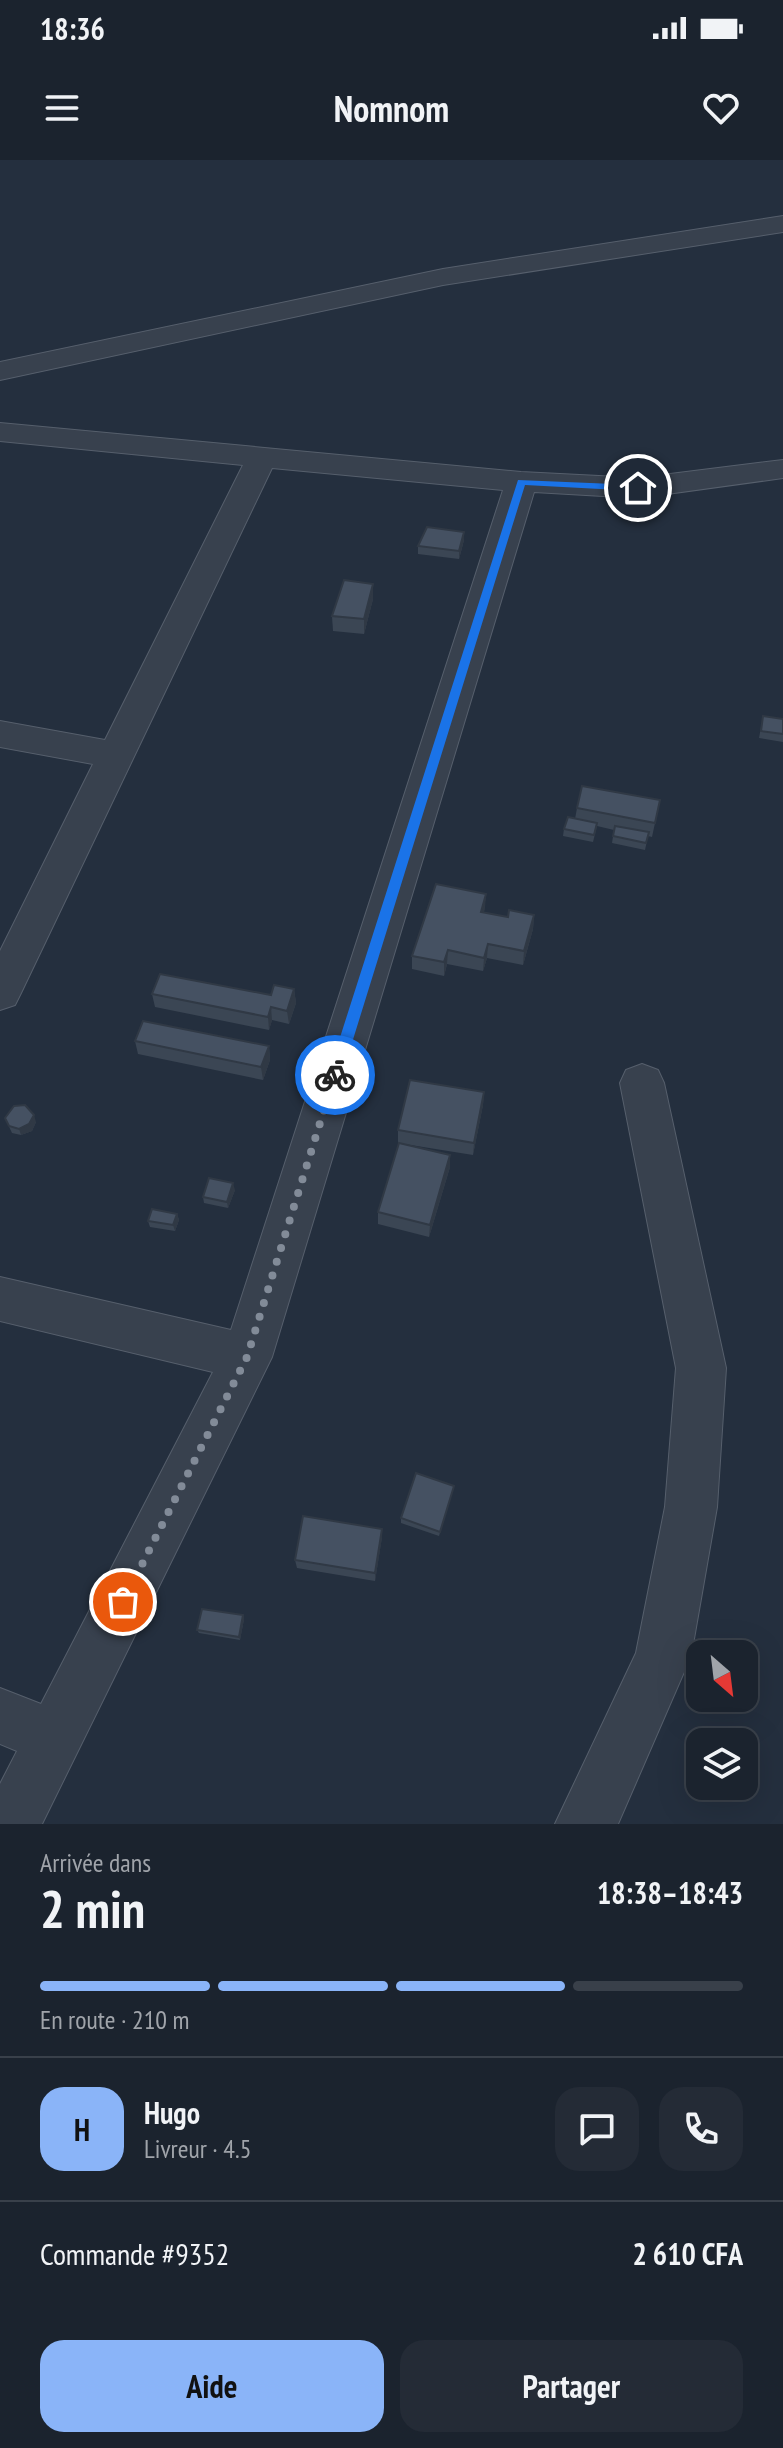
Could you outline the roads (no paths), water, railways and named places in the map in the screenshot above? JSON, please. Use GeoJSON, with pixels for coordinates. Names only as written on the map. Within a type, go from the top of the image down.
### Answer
{"type":"FeatureCollection","features":[{"type":"Feature","properties":{"kind":"street"},"geometry":{"type":"LineString","coordinates":[[0,371],[443,277],[783,224]]}},
{"type":"Feature","properties":{"kind":"street"},"geometry":{"type":"LineString","coordinates":[[0,432],[521,482],[638,488],[783,469]]}},
{"type":"Feature","properties":{"kind":"street"},"geometry":{"type":"LineString","coordinates":[[0,993],[262,457]]}},
{"type":"Feature","properties":{"kind":"street"},"geometry":{"type":"LineString","coordinates":[[11,1824],[247,1357],[521,482]]}},
{"type":"Feature","properties":{"kind":"street"},"geometry":{"type":"LineString","coordinates":[[0,734],[116,755]]}},
{"type":"Feature","properties":{"kind":"street"},"geometry":{"type":"LineString","coordinates":[[585,1824],[593,1814],[663,1656],[691,1507],[701,1368],[642,1083]]}},
{"type":"Feature","properties":{"kind":"street"},"geometry":{"type":"LineString","coordinates":[[0,1299],[247,1357]]}},
{"type":"Feature","properties":{"kind":"street"},"geometry":{"type":"LineString","coordinates":[[0,1716],[55,1738]]}}]}
